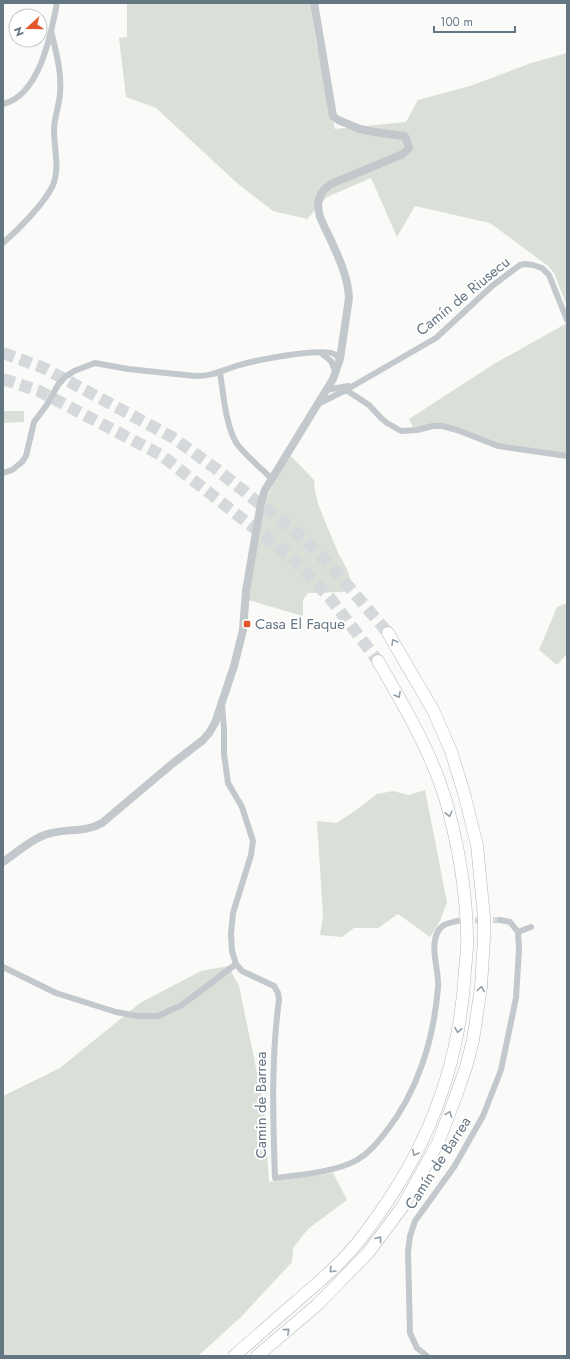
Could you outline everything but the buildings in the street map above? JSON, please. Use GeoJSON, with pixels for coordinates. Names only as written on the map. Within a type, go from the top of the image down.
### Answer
{"type":"FeatureCollection","features":[{"type":"Feature","properties":{"kind":"highway"},"geometry":{"type":"LineString","coordinates":[[257,1356],[317,1305],[368,1253],[403,1206],[438,1144],[466,1067],[473,1040],[481,987],[484,938],[484,917],[477,845],[464,793],[451,751],[433,710],[388,633]]}},
{"type":"Feature","properties":{"kind":"highway"},"geometry":{"type":"LineString","coordinates":[[234,1356],[333,1269],[362,1238],[395,1190],[423,1139],[442,1091],[457,1038],[464,989],[467,936],[465,897],[457,848],[445,799],[430,759],[411,719],[378,661]]}},
{"type":"Feature","properties":{"kind":"street"},"geometry":{"type":"LineString","coordinates":[[3,104],[14,100],[31,84],[40,66],[51,31],[57,3]]}},
{"type":"Feature","properties":{"kind":"street"},"geometry":{"type":"LineString","coordinates":[[3,862],[42,836],[64,831],[93,828],[102,823],[203,740],[215,723],[222,705],[243,630],[246,591],[258,514],[266,490],[334,376],[340,359],[349,290],[342,266],[320,217],[318,207],[319,196],[323,190],[331,184],[397,157],[409,148],[404,136],[360,129],[338,120],[333,116],[314,3]]}},
{"type":"Feature","properties":{"kind":"street"},"geometry":{"type":"LineString","coordinates":[[3,243],[47,196],[53,183],[56,166],[54,130],[60,96],[60,77],[51,31]]}},
{"type":"Feature","properties":{"kind":"street","name":"Camín de Riusecu"},"geometry":{"type":"LineString","coordinates":[[326,390],[352,386],[436,338],[486,290],[520,265],[526,264],[542,268],[549,275],[567,320]]}},
{"type":"Feature","properties":{"kind":"street"},"geometry":{"type":"LineString","coordinates":[[3,473],[12,470],[22,462],[26,456],[34,422],[46,406],[64,376],[95,363],[128,369],[205,376],[236,366],[298,353],[324,355],[336,360],[340,359]]}},
{"type":"Feature","properties":{"kind":"street"},"geometry":{"type":"LineString","coordinates":[[324,355],[331,361],[337,384],[369,405],[387,423],[401,430],[417,430],[433,426],[442,426],[457,430],[498,446],[567,456]]}},
{"type":"Feature","properties":{"kind":"street"},"geometry":{"type":"LineString","coordinates":[[220,372],[229,425],[236,442],[243,451],[272,479]]}},
{"type":"Feature","properties":{"kind":"street","name":"Camín de Riusecu"},"geometry":{"type":"LineString","coordinates":[[317,405],[344,388]]}},
{"type":"Feature","properties":{"kind":"street"},"geometry":{"type":"LineString","coordinates":[[326,390],[329,393],[337,393]]}},
{"type":"Feature","properties":{"kind":"street"},"geometry":{"type":"LineString","coordinates":[[3,967],[56,993],[116,1012],[138,1016],[158,1016],[182,1005],[236,964],[232,951],[230,934],[232,913],[251,855],[253,841],[242,808],[228,783],[224,754],[222,705]]}},
{"type":"Feature","properties":{"kind":"street"},"geometry":{"type":"LineString","coordinates":[[500,920],[510,922],[518,932],[531,927]]}},
{"type":"Feature","properties":{"kind":"street","name":"Camin de Barrea"},"geometry":{"type":"LineString","coordinates":[[236,964],[242,971],[274,986],[278,993],[279,1000],[274,1048],[273,1136],[275,1178],[307,1174],[339,1167],[356,1160],[372,1149],[392,1124],[409,1097],[422,1066],[433,1024],[438,985],[434,949],[437,932],[444,924],[457,921]]}},
{"type":"Feature","properties":{"kind":"street","name":"Camín de Barrea"},"geometry":{"type":"LineString","coordinates":[[427,1356],[417,1348],[410,1333],[408,1252],[410,1236],[415,1221],[454,1167],[483,1116],[501,1070],[516,998],[519,950],[518,932]]}},
{"type":"Feature","properties":{"kind":"shaded area"},"geometry":{"type":"Polygon","coordinates":[[[127,3],[310,3],[316,42],[335,129],[406,122],[418,100],[470,86],[531,63],[567,53],[567,306],[554,273],[548,266],[490,223],[415,206],[397,237],[371,178],[327,197],[307,219],[273,211],[238,184],[156,108],[126,97],[119,38],[127,37],[127,3]]]}},
{"type":"Feature","properties":{"kind":"shaded area"},"geometry":{"type":"Polygon","coordinates":[[[567,323],[567,456],[503,446],[457,428],[413,427],[409,419],[494,364],[567,323]]]}},
{"type":"Feature","properties":{"kind":"shaded area"},"geometry":{"type":"Polygon","coordinates":[[[3,411],[24,411],[24,422],[3,423],[3,411]]]}},
{"type":"Feature","properties":{"kind":"shaded area"},"geometry":{"type":"Polygon","coordinates":[[[291,456],[315,481],[314,486],[318,504],[339,555],[348,571],[351,586],[344,592],[308,593],[303,600],[303,616],[248,600],[264,504],[280,470],[291,456]]]}},
{"type":"Feature","properties":{"kind":"shaded area"},"geometry":{"type":"Polygon","coordinates":[[[567,603],[567,654],[557,665],[539,650],[557,607],[567,603]]]}},
{"type":"Feature","properties":{"kind":"shaded area"},"geometry":{"type":"Polygon","coordinates":[[[425,790],[447,902],[440,921],[430,937],[398,914],[378,928],[354,928],[342,937],[320,935],[323,916],[317,821],[336,823],[377,794],[393,791],[409,795],[425,790]]]}},
{"type":"Feature","properties":{"kind":"shaded area"},"geometry":{"type":"Polygon","coordinates":[[[228,966],[239,986],[264,1106],[269,1182],[333,1173],[347,1200],[308,1229],[293,1248],[292,1262],[241,1317],[198,1356],[3,1356],[3,1096],[60,1068],[140,1003],[201,971],[228,966]]]}},
{"type":"Feature","properties":{"kind":"tunnel"},"geometry":{"type":"LineString","coordinates":[[3,353],[44,368],[172,437],[215,468],[305,540],[339,575],[388,633]]}},
{"type":"Feature","properties":{"kind":"tunnel"},"geometry":{"type":"LineString","coordinates":[[3,379],[39,391],[161,455],[291,557],[330,598],[378,661]]}},
{"type":"Feature","properties":{"kind":"tunnel"},"geometry":{"type":"LineString","coordinates":[[457,921],[500,920]]}},
{"type":"Feature","properties":{"kind":"place","name":"Casa El Faque"},"geometry":{"type":"Point","coordinates":[247,624]}}]}
